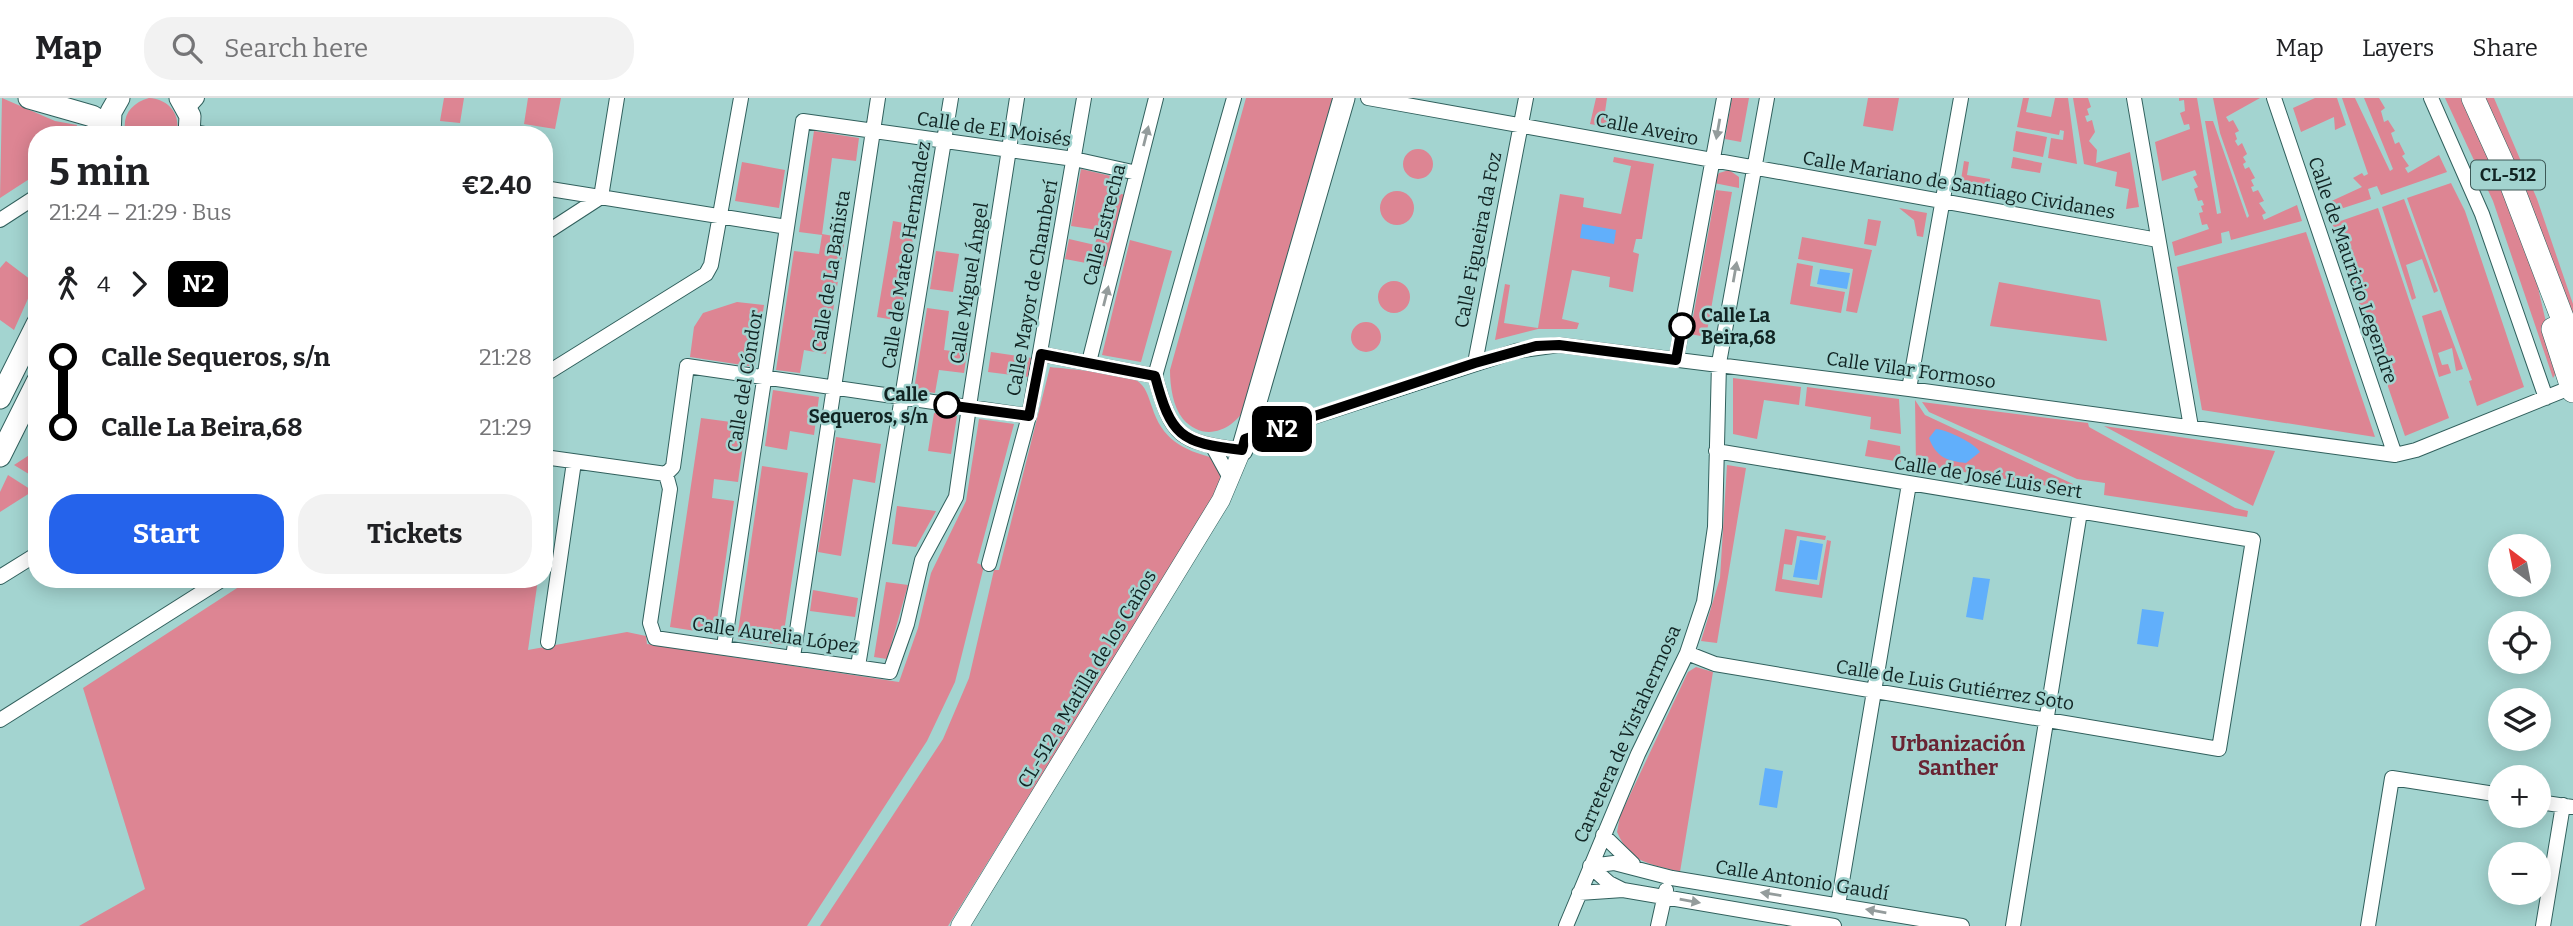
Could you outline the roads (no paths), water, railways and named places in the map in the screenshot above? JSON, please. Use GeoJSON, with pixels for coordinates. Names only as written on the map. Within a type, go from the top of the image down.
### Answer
{"type":"FeatureCollection","features":[{"type":"Feature","properties":{"kind":"main road"},"geometry":{"type":"LineString","coordinates":[[29,98],[108,117]]}},
{"type":"Feature","properties":{"kind":"main road"},"geometry":{"type":"LineString","coordinates":[[1243,444],[1344,98]]}},
{"type":"Feature","properties":{"kind":"main road","name":"CL-512"},"geometry":{"type":"LineString","coordinates":[[2473,98],[2507,173],[2573,346]]}},
{"type":"Feature","properties":{"kind":"main road"},"geometry":{"type":"LineString","coordinates":[[188,102],[194,126]]}},
{"type":"Feature","properties":{"kind":"main road","name":"CL-512"},"geometry":{"type":"LineString","coordinates":[[2538,254],[2543,288],[2573,384]]}},
{"type":"Feature","properties":{"kind":"main road"},"geometry":{"type":"LineString","coordinates":[[2562,312],[2563,340],[2573,384]]}},
{"type":"Feature","properties":{"kind":"main road"},"geometry":{"type":"LineString","coordinates":[[0,398],[28,342]]}},
{"type":"Feature","properties":{"kind":"main road"},"geometry":{"type":"LineString","coordinates":[[0,456],[28,400]]}},
{"type":"Feature","properties":{"kind":"street"},"geometry":{"type":"LineString","coordinates":[[553,228],[601,197],[617,98]]}},
{"type":"Feature","properties":{"kind":"street"},"geometry":{"type":"LineString","coordinates":[[553,369],[706,274],[711,265],[741,98]]}},
{"type":"Feature","properties":{"kind":"street","name":"Calle de La Bañista"},"geometry":{"type":"LineString","coordinates":[[793,657],[878,98]]}},
{"type":"Feature","properties":{"kind":"street","name":"Calle de Mateo Hernández"},"geometry":{"type":"LineString","coordinates":[[858,666],[951,98]]}},
{"type":"Feature","properties":{"kind":"street","name":"Calle Miguel Ángel"},"geometry":{"type":"LineString","coordinates":[[890,672],[907,624],[922,559],[956,497],[1017,98]]}},
{"type":"Feature","properties":{"kind":"street","name":"Calle Mayor de Chamberí"},"geometry":{"type":"LineString","coordinates":[[989,564],[1029,416],[1084,98]]}},
{"type":"Feature","properties":{"kind":"street","name":"Calle Estrecha"},"geometry":{"type":"LineString","coordinates":[[1089,362],[1156,98]]}},
{"type":"Feature","properties":{"kind":"street"},"geometry":{"type":"LineString","coordinates":[[1234,98],[1155,376],[1167,414],[1177,430],[1192,442],[1213,447],[1243,444]]}},
{"type":"Feature","properties":{"kind":"street","name":"Calle Aveiro"},"geometry":{"type":"LineString","coordinates":[[1368,98],[1754,167]]}},
{"type":"Feature","properties":{"kind":"street","name":"Calle Figueira da Foz"},"geometry":{"type":"LineString","coordinates":[[1475,363],[1526,98]]}},
{"type":"Feature","properties":{"kind":"street"},"geometry":{"type":"LineString","coordinates":[[1676,360],[1724,98]]}},
{"type":"Feature","properties":{"kind":"street","name":"Carretera de Vistahermosa"},"geometry":{"type":"LineString","coordinates":[[1566,926],[1637,754],[1686,653],[1710,575],[1719,363],[1767,98]]}},
{"type":"Feature","properties":{"kind":"street"},"geometry":{"type":"LineString","coordinates":[[1909,389],[1961,98]]}},
{"type":"Feature","properties":{"kind":"street"},"geometry":{"type":"LineString","coordinates":[[2134,98],[2191,427]]}},
{"type":"Feature","properties":{"kind":"street","name":"Calle de Mauricio Legendre"},"geometry":{"type":"LineString","coordinates":[[2274,98],[2395,455]]}},
{"type":"Feature","properties":{"kind":"street"},"geometry":{"type":"LineString","coordinates":[[2431,98],[2482,214],[2546,398]]}},
{"type":"Feature","properties":{"kind":"street","name":"Calle de El Moisés"},"geometry":{"type":"LineString","coordinates":[[803,121],[1074,159],[1137,173]]}},
{"type":"Feature","properties":{"kind":"street","name":"Calle del Cóndor"},"geometry":{"type":"LineString","coordinates":[[724,646],[803,121]]}},
{"type":"Feature","properties":{"kind":"street","name":"Calle Mariano de Santiago Cividanes"},"geometry":{"type":"LineString","coordinates":[[1754,167],[2158,240]]}},
{"type":"Feature","properties":{"kind":"street"},"geometry":{"type":"LineString","coordinates":[[553,189],[787,227]]}},
{"type":"Feature","properties":{"kind":"street"},"geometry":{"type":"LineString","coordinates":[[0,220],[28,203]]}},
{"type":"Feature","properties":{"kind":"street","name":"Calle Vilar Formoso"},"geometry":{"type":"LineString","coordinates":[[1243,444],[1475,363],[1516,351],[1559,345],[1719,363],[2395,455],[2416,450],[2546,398],[2573,384]]}},
{"type":"Feature","properties":{"kind":"street"},"geometry":{"type":"LineString","coordinates":[[1041,354],[1155,376]]}},
{"type":"Feature","properties":{"kind":"street"},"geometry":{"type":"LineString","coordinates":[[553,458],[666,474],[673,467],[687,366],[1029,416]]}},
{"type":"Feature","properties":{"kind":"street","name":"CL-512 a Matilla de los Caños"},"geometry":{"type":"LineString","coordinates":[[960,926],[1221,500],[1243,444]]}},
{"type":"Feature","properties":{"kind":"street"},"geometry":{"type":"LineString","coordinates":[[1213,447],[1230,478]]}},
{"type":"Feature","properties":{"kind":"street","name":"Calle de José Luis Sert"},"geometry":{"type":"LineString","coordinates":[[1716,451],[2253,540],[2219,749]]}},
{"type":"Feature","properties":{"kind":"street"},"geometry":{"type":"LineString","coordinates":[[548,642],[574,462]]}},
{"type":"Feature","properties":{"kind":"street","name":"Calle Aurelia López"},"geometry":{"type":"LineString","coordinates":[[666,474],[670,489],[650,623],[655,638],[890,672]]}},
{"type":"Feature","properties":{"kind":"street"},"geometry":{"type":"LineString","coordinates":[[1838,905],[1909,484]]}},
{"type":"Feature","properties":{"kind":"street"},"geometry":{"type":"LineString","coordinates":[[2013,926],[2080,512]]}},
{"type":"Feature","properties":{"kind":"street"},"geometry":{"type":"LineString","coordinates":[[0,577],[28,560]]}},
{"type":"Feature","properties":{"kind":"street"},"geometry":{"type":"LineString","coordinates":[[0,720],[209,588]]}},
{"type":"Feature","properties":{"kind":"street","name":"Calle de Luis Gutiérrez Soto"},"geometry":{"type":"LineString","coordinates":[[1686,653],[1715,664],[2219,749]]}},
{"type":"Feature","properties":{"kind":"street"},"geometry":{"type":"LineString","coordinates":[[2368,926],[2392,778],[2488,793]]}},
{"type":"Feature","properties":{"kind":"street"},"geometry":{"type":"LineString","coordinates":[[2543,926],[2568,806]]}},
{"type":"Feature","properties":{"kind":"street","name":"Calle Antonio Gaudí"},"geometry":{"type":"LineString","coordinates":[[1603,835],[1623,858],[1637,867]]}},
{"type":"Feature","properties":{"kind":"street","name":"Calle Antonio Gaudí"},"geometry":{"type":"LineString","coordinates":[[1590,866],[1614,863],[1672,878],[1962,926]]}},
{"type":"Feature","properties":{"kind":"street","name":"Calle Antonio Gaudí"},"geometry":{"type":"LineString","coordinates":[[1590,866],[1609,883],[1623,890]]}},
{"type":"Feature","properties":{"kind":"street"},"geometry":{"type":"LineString","coordinates":[[1658,926],[1667,885],[1672,878]]}},
{"type":"Feature","properties":{"kind":"street","name":"Calle Antonio Gaudí"},"geometry":{"type":"LineString","coordinates":[[1579,893],[1623,890],[1834,926]]}},
{"type":"Feature","properties":{"kind":"water"},"geometry":{"type":"Polygon","coordinates":[[[1582,224],[1616,230],[1614,244],[1580,238],[1582,224]]]}},
{"type":"Feature","properties":{"kind":"water"},"geometry":{"type":"Polygon","coordinates":[[[1820,269],[1850,273],[1847,289],[1817,284],[1820,269]]]}},
{"type":"Feature","properties":{"kind":"water"},"geometry":{"type":"Polygon","coordinates":[[[1936,429],[1947,431],[1973,445],[1980,452],[1966,463],[1943,457],[1935,450],[1929,438],[1936,429]]]}},
{"type":"Feature","properties":{"kind":"water"},"geometry":{"type":"Polygon","coordinates":[[[1800,540],[1823,544],[1817,580],[1793,577],[1800,540]]]}},
{"type":"Feature","properties":{"kind":"water"},"geometry":{"type":"Polygon","coordinates":[[[1973,577],[1990,579],[1983,620],[1966,617],[1973,577]]]}},
{"type":"Feature","properties":{"kind":"water"},"geometry":{"type":"Polygon","coordinates":[[[2142,609],[2164,612],[2158,647],[2137,644],[2142,609]]]}},
{"type":"Feature","properties":{"kind":"water"},"geometry":{"type":"Polygon","coordinates":[[[1765,768],[1783,771],[1777,808],[1759,805],[1765,768]]]}},
{"type":"Feature","properties":{"kind":"place","name":"Calle La Beira,68"},"geometry":{"type":"Point","coordinates":[1682,326]}},
{"type":"Feature","properties":{"kind":"place","name":"Calle Sequeros, s/n"},"geometry":{"type":"Point","coordinates":[947,405]}},
{"type":"Feature","properties":{"kind":"district","name":"Urbanización Santher"},"geometry":{"type":"Point","coordinates":[1958,756]}}]}
